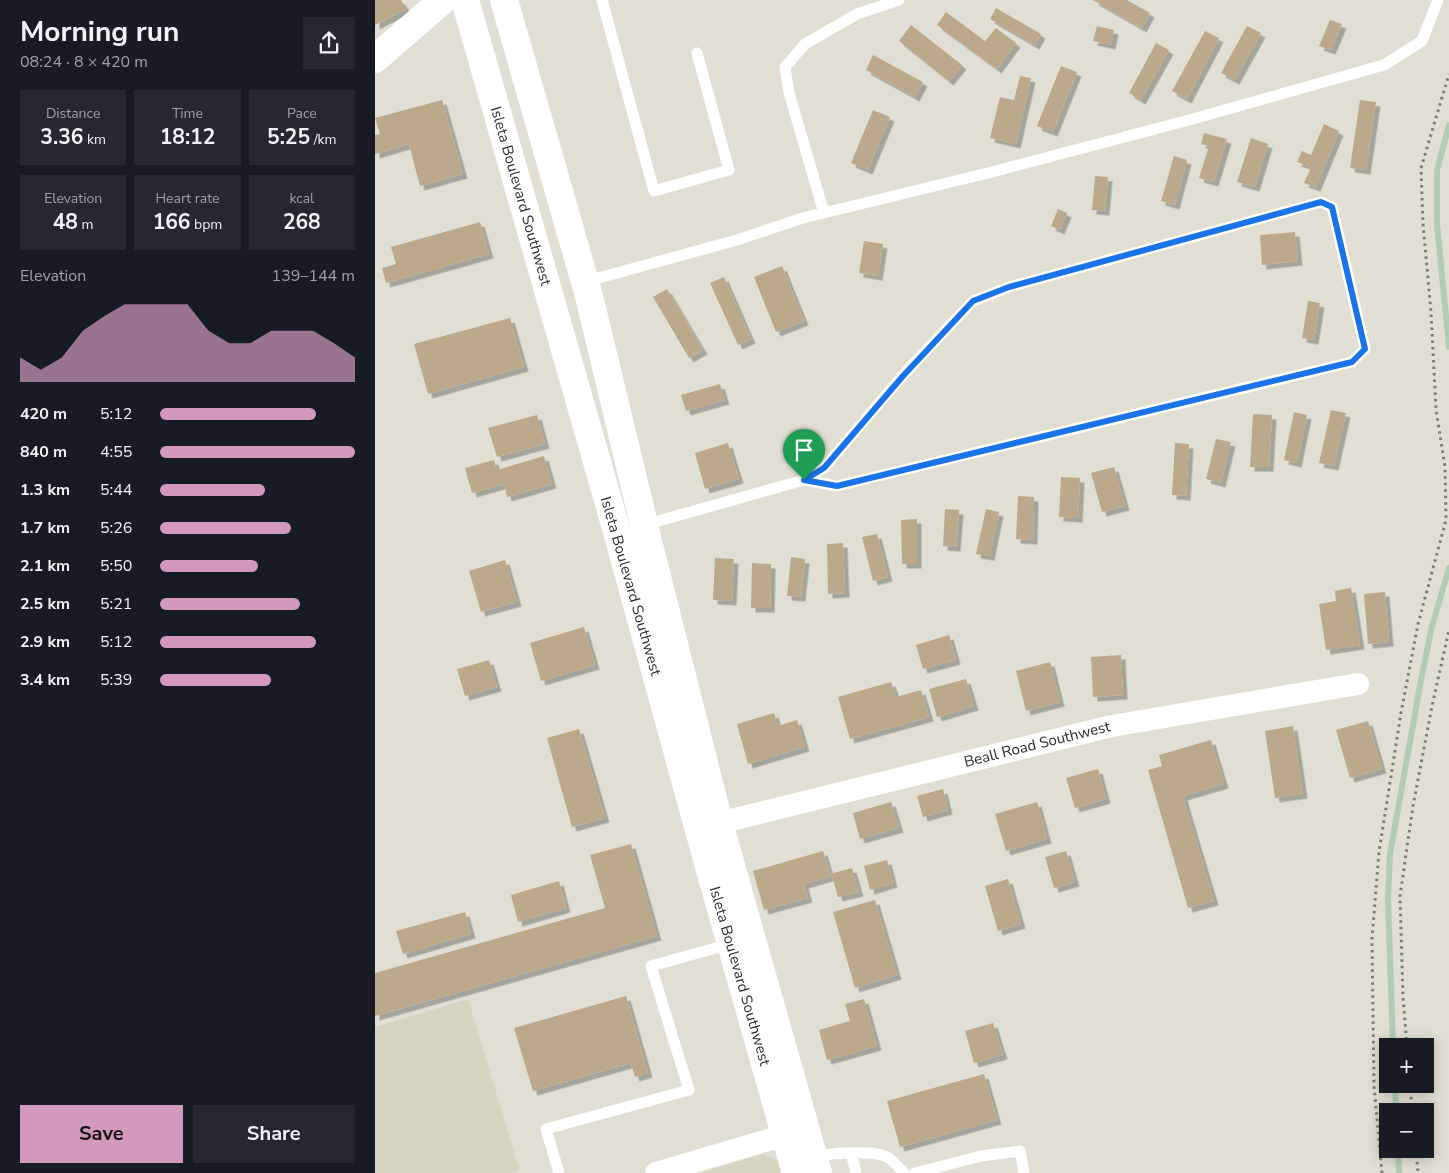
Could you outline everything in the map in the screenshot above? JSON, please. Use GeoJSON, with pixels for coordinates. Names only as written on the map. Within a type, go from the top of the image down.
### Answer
{"type":"FeatureCollection","features":[{"type":"Feature","properties":{"kind":"main road"},"geometry":{"type":"LineString","coordinates":[[375,59],[443,0]]}},
{"type":"Feature","properties":{"kind":"main road","name":"Isleta Boulevard Southwest"},"geometry":{"type":"LineString","coordinates":[[465,0],[616,530],[731,944],[795,1132],[809,1167]]}},
{"type":"Feature","properties":{"kind":"main road","name":"Isleta Boulevard Southwest"},"geometry":{"type":"LineString","coordinates":[[503,0],[585,282],[795,1132]]}},
{"type":"Feature","properties":{"kind":"street","name":"Beall Road Southwest"},"geometry":{"type":"LineString","coordinates":[[719,823],[1112,726],[1358,684]]}},
{"type":"Feature","properties":{"kind":"street"},"geometry":{"type":"LineString","coordinates":[[656,1173],[795,1132]]}},
{"type":"Feature","properties":{"kind":"lane"},"geometry":{"type":"LineString","coordinates":[[602,0],[654,191],[729,170],[697,53]]}},
{"type":"Feature","properties":{"kind":"lane"},"geometry":{"type":"LineString","coordinates":[[824,213],[789,93],[785,67],[805,44],[839,24],[857,14],[899,0]]}},
{"type":"Feature","properties":{"kind":"lane"},"geometry":{"type":"LineString","coordinates":[[585,282],[737,240],[803,218],[998,171],[1384,65],[1422,41],[1438,0]]}},
{"type":"Feature","properties":{"kind":"lane"},"geometry":{"type":"LineString","coordinates":[[644,525],[804,480],[824,468],[903,376],[973,301],[1009,287],[1321,202],[1332,207],[1365,349],[1352,362],[837,486],[804,480]]}},
{"type":"Feature","properties":{"kind":"lane"},"geometry":{"type":"LineString","coordinates":[[559,1173],[546,1129],[689,1090],[651,966],[731,944]]}},
{"type":"Feature","properties":{"kind":"lane"},"geometry":{"type":"LineString","coordinates":[[915,1173],[981,1156],[1020,1151],[1024,1173]]}},
{"type":"Feature","properties":{"kind":"lane"},"geometry":{"type":"LineString","coordinates":[[851,1153],[857,1173]]}},
{"type":"Feature","properties":{"kind":"lane"},"geometry":{"type":"LineString","coordinates":[[809,1167],[851,1153],[869,1153],[889,1158],[904,1173]]}},
{"type":"Feature","properties":{"kind":"path"},"geometry":{"type":"LineString","coordinates":[[1382,1173],[1374,1086],[1372,939],[1379,852],[1401,713],[1418,624],[1446,520],[1445,467],[1436,410],[1421,168],[1449,74]]}},
{"type":"Feature","properties":{"kind":"path"},"geometry":{"type":"LineString","coordinates":[[1406,1038],[1403,998],[1400,896],[1413,806],[1449,630]]}},
{"type":"Feature","properties":{"kind":"path"},"geometry":{"type":"LineString","coordinates":[[1416,1158],[1418,1173]]}},
{"type":"Feature","properties":{"kind":"shaded area"},"geometry":{"type":"Polygon","coordinates":[[[468,999],[520,1171],[513,1173],[375,1173],[375,1027],[468,999]]]}},
{"type":"Feature","properties":{"kind":"shaded area"},"geometry":{"type":"Polygon","coordinates":[[[763,1154],[781,1162],[785,1173],[700,1173],[763,1154]]]}},
{"type":"Feature","properties":{"kind":"building"},"geometry":{"type":"Polygon","coordinates":[[[375,0],[401,0],[406,9],[375,25],[375,0]]]}},
{"type":"Feature","properties":{"kind":"building"},"geometry":{"type":"Polygon","coordinates":[[[1093,0],[1127,0],[1150,13],[1142,28],[1093,0]]]}},
{"type":"Feature","properties":{"kind":"building"},"geometry":{"type":"Polygon","coordinates":[[[996,8],[1041,34],[1035,45],[990,19],[996,8]]]}},
{"type":"Feature","properties":{"kind":"building"},"geometry":{"type":"Polygon","coordinates":[[[946,12],[985,41],[996,28],[1016,43],[997,69],[937,25],[946,12]]]}},
{"type":"Feature","properties":{"kind":"building"},"geometry":{"type":"Polygon","coordinates":[[[1330,20],[1342,24],[1331,50],[1319,46],[1330,20]]]}},
{"type":"Feature","properties":{"kind":"building"},"geometry":{"type":"Polygon","coordinates":[[[911,25],[962,65],[949,81],[899,41],[911,25]]]}},
{"type":"Feature","properties":{"kind":"building"},"geometry":{"type":"Polygon","coordinates":[[[1097,26],[1114,30],[1111,45],[1093,41],[1097,26]]]}},
{"type":"Feature","properties":{"kind":"building"},"geometry":{"type":"Polygon","coordinates":[[[1247,26],[1261,33],[1235,80],[1221,73],[1247,26]]]}},
{"type":"Feature","properties":{"kind":"building"},"geometry":{"type":"Polygon","coordinates":[[[1205,31],[1219,38],[1187,99],[1172,91],[1205,31]]]}},
{"type":"Feature","properties":{"kind":"building"},"geometry":{"type":"Polygon","coordinates":[[[1156,43],[1169,50],[1141,100],[1129,93],[1156,43]]]}},
{"type":"Feature","properties":{"kind":"building"},"geometry":{"type":"Polygon","coordinates":[[[873,55],[923,82],[915,97],[866,70],[873,55]]]}},
{"type":"Feature","properties":{"kind":"building"},"geometry":{"type":"Polygon","coordinates":[[[1061,66],[1077,72],[1053,132],[1037,126],[1061,66]]]}},
{"type":"Feature","properties":{"kind":"building"},"geometry":{"type":"Polygon","coordinates":[[[1020,76],[1031,78],[1016,144],[990,138],[1000,97],[1014,100],[1020,76]]]}},
{"type":"Feature","properties":{"kind":"building"},"geometry":{"type":"Polygon","coordinates":[[[442,100],[463,174],[420,186],[409,144],[375,154],[375,135],[380,134],[375,118],[442,100]]]}},
{"type":"Feature","properties":{"kind":"building"},"geometry":{"type":"Polygon","coordinates":[[[1360,100],[1376,102],[1366,170],[1350,168],[1360,100]]]}},
{"type":"Feature","properties":{"kind":"building"},"geometry":{"type":"Polygon","coordinates":[[[873,110],[890,117],[868,170],[851,163],[873,110]]]}},
{"type":"Feature","properties":{"kind":"building"},"geometry":{"type":"Polygon","coordinates":[[[1324,124],[1339,131],[1316,187],[1304,183],[1311,167],[1297,162],[1302,151],[1311,155],[1324,124]]]}},
{"type":"Feature","properties":{"kind":"building"},"geometry":{"type":"Polygon","coordinates":[[[1204,133],[1227,139],[1214,182],[1199,178],[1209,146],[1201,144],[1204,133]]]}},
{"type":"Feature","properties":{"kind":"building"},"geometry":{"type":"Polygon","coordinates":[[[1251,138],[1268,144],[1255,187],[1237,182],[1251,138]]]}},
{"type":"Feature","properties":{"kind":"building"},"geometry":{"type":"Polygon","coordinates":[[[1174,156],[1187,160],[1175,205],[1161,201],[1174,156]]]}},
{"type":"Feature","properties":{"kind":"building"},"geometry":{"type":"Polygon","coordinates":[[[1095,176],[1108,177],[1105,211],[1092,210],[1095,176]]]}},
{"type":"Feature","properties":{"kind":"building"},"geometry":{"type":"Polygon","coordinates":[[[1058,209],[1067,213],[1060,230],[1051,226],[1058,209]]]}},
{"type":"Feature","properties":{"kind":"building"},"geometry":{"type":"Polygon","coordinates":[[[480,222],[489,254],[386,283],[382,268],[396,264],[391,247],[480,222]]]}},
{"type":"Feature","properties":{"kind":"building"},"geometry":{"type":"Polygon","coordinates":[[[1295,232],[1298,261],[1262,265],[1260,235],[1295,232]]]}},
{"type":"Feature","properties":{"kind":"building"},"geometry":{"type":"Polygon","coordinates":[[[864,241],[883,244],[878,276],[859,273],[864,241]]]}},
{"type":"Feature","properties":{"kind":"building"},"geometry":{"type":"Polygon","coordinates":[[[782,266],[804,321],[776,332],[754,277],[782,266]]]}},
{"type":"Feature","properties":{"kind":"building"},"geometry":{"type":"Polygon","coordinates":[[[724,277],[751,339],[738,345],[710,283],[724,277]]]}},
{"type":"Feature","properties":{"kind":"building"},"geometry":{"type":"Polygon","coordinates":[[[667,289],[703,350],[689,358],[653,297],[667,289]]]}},
{"type":"Feature","properties":{"kind":"building"},"geometry":{"type":"Polygon","coordinates":[[[1308,301],[1320,303],[1314,340],[1302,338],[1308,301]]]}},
{"type":"Feature","properties":{"kind":"building"},"geometry":{"type":"Polygon","coordinates":[[[510,318],[524,367],[428,394],[414,344],[510,318]]]}},
{"type":"Feature","properties":{"kind":"building"},"geometry":{"type":"Polygon","coordinates":[[[720,384],[725,400],[686,411],[681,395],[720,384]]]}},
{"type":"Feature","properties":{"kind":"building"},"geometry":{"type":"Polygon","coordinates":[[[1331,410],[1346,413],[1334,466],[1319,463],[1331,410]]]}},
{"type":"Feature","properties":{"kind":"building"},"geometry":{"type":"Polygon","coordinates":[[[1294,412],[1307,415],[1297,463],[1284,460],[1294,412]]]}},
{"type":"Feature","properties":{"kind":"building"},"geometry":{"type":"Polygon","coordinates":[[[1253,414],[1272,415],[1269,467],[1250,467],[1253,414]]]}},
{"type":"Feature","properties":{"kind":"building"},"geometry":{"type":"Polygon","coordinates":[[[537,415],[545,444],[497,457],[488,428],[537,415]]]}},
{"type":"Feature","properties":{"kind":"building"},"geometry":{"type":"Polygon","coordinates":[[[1216,439],[1231,442],[1221,483],[1206,479],[1216,439]]]}},
{"type":"Feature","properties":{"kind":"building"},"geometry":{"type":"Polygon","coordinates":[[[728,443],[739,479],[705,489],[695,453],[728,443]]]}},
{"type":"Feature","properties":{"kind":"building"},"geometry":{"type":"Polygon","coordinates":[[[1175,443],[1189,444],[1186,496],[1172,495],[1175,443]]]}},
{"type":"Feature","properties":{"kind":"building"},"geometry":{"type":"Polygon","coordinates":[[[544,456],[552,484],[507,497],[504,484],[472,493],[465,468],[494,460],[497,470],[544,456]]]}},
{"type":"Feature","properties":{"kind":"building"},"geometry":{"type":"Polygon","coordinates":[[[1114,467],[1125,506],[1102,512],[1091,473],[1114,467]]]}},
{"type":"Feature","properties":{"kind":"building"},"geometry":{"type":"Polygon","coordinates":[[[1061,477],[1080,478],[1078,518],[1059,517],[1061,477]]]}},
{"type":"Feature","properties":{"kind":"building"},"geometry":{"type":"Polygon","coordinates":[[[1018,496],[1034,497],[1033,540],[1016,539],[1018,496]]]}},
{"type":"Feature","properties":{"kind":"building"},"geometry":{"type":"Polygon","coordinates":[[[945,509],[959,510],[956,547],[943,546],[945,509]]]}},
{"type":"Feature","properties":{"kind":"building"},"geometry":{"type":"Polygon","coordinates":[[[986,509],[999,512],[990,556],[976,554],[986,509]]]}},
{"type":"Feature","properties":{"kind":"building"},"geometry":{"type":"Polygon","coordinates":[[[917,519],[917,564],[902,564],[901,520],[917,519]]]}},
{"type":"Feature","properties":{"kind":"building"},"geometry":{"type":"Polygon","coordinates":[[[877,534],[888,577],[873,581],[862,537],[877,534]]]}},
{"type":"Feature","properties":{"kind":"building"},"geometry":{"type":"Polygon","coordinates":[[[843,543],[845,593],[828,594],[827,544],[843,543]]]}},
{"type":"Feature","properties":{"kind":"building"},"geometry":{"type":"Polygon","coordinates":[[[791,557],[805,559],[801,597],[787,596],[791,557]]]}},
{"type":"Feature","properties":{"kind":"building"},"geometry":{"type":"Polygon","coordinates":[[[715,558],[734,559],[732,601],[713,600],[715,558]]]}},
{"type":"Feature","properties":{"kind":"building"},"geometry":{"type":"Polygon","coordinates":[[[505,560],[517,602],[481,612],[469,571],[505,560]]]}},
{"type":"Feature","properties":{"kind":"building"},"geometry":{"type":"Polygon","coordinates":[[[752,563],[771,564],[770,608],[751,608],[752,563]]]}},
{"type":"Feature","properties":{"kind":"building"},"geometry":{"type":"Polygon","coordinates":[[[1351,588],[1360,645],[1326,650],[1319,604],[1336,601],[1335,591],[1351,588]]]}},
{"type":"Feature","properties":{"kind":"building"},"geometry":{"type":"Polygon","coordinates":[[[1385,592],[1389,642],[1368,644],[1364,594],[1385,592]]]}},
{"type":"Feature","properties":{"kind":"building"},"geometry":{"type":"Polygon","coordinates":[[[584,627],[595,665],[541,681],[530,643],[584,627]]]}},
{"type":"Feature","properties":{"kind":"building"},"geometry":{"type":"Polygon","coordinates":[[[949,635],[956,660],[923,669],[916,645],[949,635]]]}},
{"type":"Feature","properties":{"kind":"building"},"geometry":{"type":"Polygon","coordinates":[[[1121,655],[1123,695],[1093,697],[1091,657],[1121,655]]]}},
{"type":"Feature","properties":{"kind":"building"},"geometry":{"type":"Polygon","coordinates":[[[489,660],[497,687],[465,696],[457,669],[489,660]]]}},
{"type":"Feature","properties":{"kind":"building"},"geometry":{"type":"Polygon","coordinates":[[[1050,662],[1060,702],[1026,711],[1016,671],[1050,662]]]}},
{"type":"Feature","properties":{"kind":"building"},"geometry":{"type":"Polygon","coordinates":[[[966,679],[974,706],[937,717],[929,689],[966,679]]]}},
{"type":"Feature","properties":{"kind":"building"},"geometry":{"type":"Polygon","coordinates":[[[891,682],[896,697],[921,690],[929,717],[850,739],[838,697],[891,682]]]}},
{"type":"Feature","properties":{"kind":"building"},"geometry":{"type":"Polygon","coordinates":[[[774,713],[778,726],[797,720],[805,747],[748,764],[737,724],[774,713]]]}},
{"type":"Feature","properties":{"kind":"building"},"geometry":{"type":"Polygon","coordinates":[[[1368,721],[1382,769],[1350,778],[1336,730],[1368,721]]]}},
{"type":"Feature","properties":{"kind":"building"},"geometry":{"type":"Polygon","coordinates":[[[1293,726],[1303,794],[1275,798],[1265,731],[1293,726]]]}},
{"type":"Feature","properties":{"kind":"building"},"geometry":{"type":"Polygon","coordinates":[[[579,729],[605,818],[572,827],[547,738],[579,729]]]}},
{"type":"Feature","properties":{"kind":"building"},"geometry":{"type":"Polygon","coordinates":[[[1211,740],[1224,784],[1183,796],[1214,901],[1188,908],[1148,770],[1162,766],[1159,755],[1211,740]]]}},
{"type":"Feature","properties":{"kind":"building"},"geometry":{"type":"Polygon","coordinates":[[[1098,769],[1106,799],[1075,808],[1066,778],[1098,769]]]}},
{"type":"Feature","properties":{"kind":"building"},"geometry":{"type":"Polygon","coordinates":[[[943,789],[948,810],[923,817],[917,796],[943,789]]]}},
{"type":"Feature","properties":{"kind":"building"},"geometry":{"type":"Polygon","coordinates":[[[891,802],[899,828],[860,839],[853,813],[891,802]]]}},
{"type":"Feature","properties":{"kind":"building"},"geometry":{"type":"Polygon","coordinates":[[[1037,802],[1047,839],[1006,851],[995,814],[1037,802]]]}},
{"type":"Feature","properties":{"kind":"building"},"geometry":{"type":"Polygon","coordinates":[[[631,844],[657,936],[375,1016],[375,973],[605,908],[590,855],[631,844]]]}},
{"type":"Feature","properties":{"kind":"building"},"geometry":{"type":"Polygon","coordinates":[[[823,851],[830,874],[852,868],[859,892],[838,897],[832,876],[804,884],[808,898],[764,910],[753,871],[823,851]]]}},
{"type":"Feature","properties":{"kind":"building"},"geometry":{"type":"Polygon","coordinates":[[[1066,851],[1075,882],[1054,888],[1045,857],[1066,851]]]}},
{"type":"Feature","properties":{"kind":"building"},"geometry":{"type":"Polygon","coordinates":[[[887,860],[893,883],[870,890],[864,866],[887,860]]]}},
{"type":"Feature","properties":{"kind":"building"},"geometry":{"type":"Polygon","coordinates":[[[1008,879],[1021,924],[998,931],[985,886],[1008,879]]]}},
{"type":"Feature","properties":{"kind":"building"},"geometry":{"type":"Polygon","coordinates":[[[559,881],[566,908],[518,922],[511,895],[559,881]]]}},
{"type":"Feature","properties":{"kind":"building"},"geometry":{"type":"Polygon","coordinates":[[[875,900],[897,975],[855,988],[833,912],[875,900]]]}},
{"type":"Feature","properties":{"kind":"building"},"geometry":{"type":"Polygon","coordinates":[[[465,912],[471,934],[403,954],[396,931],[465,912]]]}},
{"type":"Feature","properties":{"kind":"building"},"geometry":{"type":"Polygon","coordinates":[[[626,996],[648,1073],[635,1077],[631,1063],[533,1091],[514,1028],[626,996]]]}},
{"type":"Feature","properties":{"kind":"building"},"geometry":{"type":"Polygon","coordinates":[[[864,999],[877,1046],[827,1060],[819,1030],[850,1021],[845,1004],[864,999]]]}},
{"type":"Feature","properties":{"kind":"building"},"geometry":{"type":"Polygon","coordinates":[[[993,1023],[1003,1055],[974,1063],[965,1031],[993,1023]]]}},
{"type":"Feature","properties":{"kind":"building"},"geometry":{"type":"Polygon","coordinates":[[[984,1074],[997,1120],[900,1147],[887,1101],[984,1074]]]}},
{"type":"Feature","properties":{"kind":"waterway"},"geometry":{"type":"LineString","coordinates":[[1449,125],[1437,170],[1437,224],[1449,347]]}},
{"type":"Feature","properties":{"kind":"waterway"},"geometry":{"type":"LineString","coordinates":[[1393,1038],[1388,899],[1390,854],[1432,626],[1449,568]]}},
{"type":"Feature","properties":{"kind":"waterway"},"geometry":{"type":"LineString","coordinates":[[1395,1093],[1396,1103]]}},
{"type":"Feature","properties":{"kind":"waterway"},"geometry":{"type":"LineString","coordinates":[[1398,1158],[1399,1173]]}},
{"type":"Feature","properties":{"kind":"route"},"geometry":{"type":"LineString","coordinates":[[1321,202],[1332,207],[1365,349],[1352,362],[837,486],[804,480],[824,468],[903,376],[973,301],[1009,287],[1321,202]]}}]}
